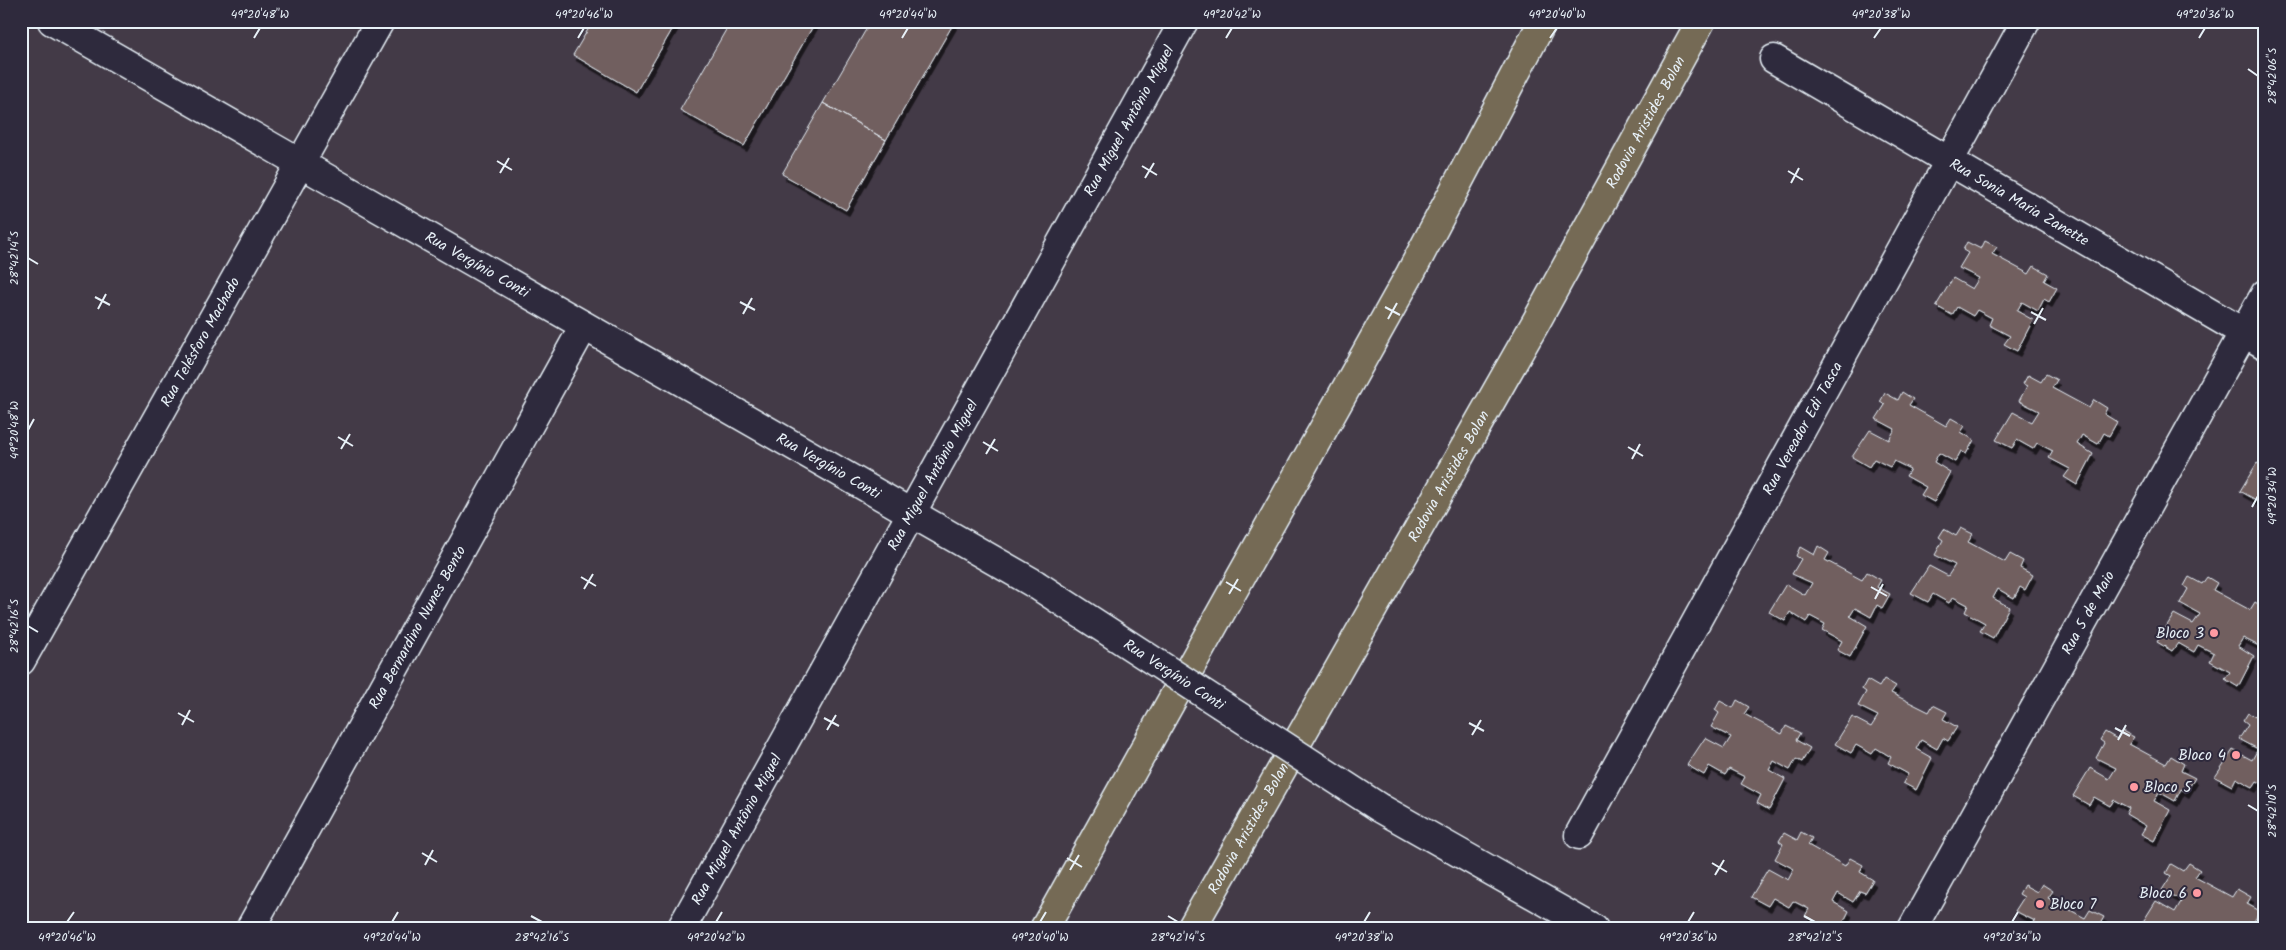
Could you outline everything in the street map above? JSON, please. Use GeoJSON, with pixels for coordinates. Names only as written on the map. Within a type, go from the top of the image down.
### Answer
{"type":"FeatureCollection","features":[{"type":"Feature","properties":{"kind":"highway"},"geometry":{"type":"LineString","coordinates":[[1044,929],[1410,274],[1543,21]]}},
{"type":"Feature","properties":{"kind":"highway","name":"Rodovia Aristides Bolan"},"geometry":{"type":"LineString","coordinates":[[1191,929],[1536,322],[1701,21]]}},
{"type":"Feature","properties":{"kind":"street","name":"Rua Vergínio Conti"},"geometry":{"type":"LineString","coordinates":[[52,21],[1035,584],[1380,808],[1594,929]]}},
{"type":"Feature","properties":{"kind":"street","name":"Rua Telésforo Machado"},"geometry":{"type":"LineString","coordinates":[[21,661],[380,21]]}},
{"type":"Feature","properties":{"kind":"street","name":"Rua Miguel Antônio Miguel"},"geometry":{"type":"LineString","coordinates":[[681,929],[910,512],[1184,21]]}},
{"type":"Feature","properties":{"kind":"street","name":"Rua Vereador Edi Tasca"},"geometry":{"type":"LineString","coordinates":[[1579,835],[2026,21]]}},
{"type":"Feature","properties":{"kind":"street","name":"Rua Sonia Maria Zanette"},"geometry":{"type":"LineString","coordinates":[[1774,59],[2254,339]]}},
{"type":"Feature","properties":{"kind":"street","name":"Rua 5 de Maio"},"geometry":{"type":"LineString","coordinates":[[1912,929],[2254,339],[2265,294]]}},
{"type":"Feature","properties":{"kind":"street","name":"Rua Bernardino Nunes Bento"},"geometry":{"type":"LineString","coordinates":[[250,929],[584,326]]}},
{"type":"Feature","properties":{"kind":"building"},"geometry":{"type":"Polygon","coordinates":[[[593,21],[674,21],[676,23],[636,92],[573,55],[593,21]]]}},
{"type":"Feature","properties":{"kind":"building"},"geometry":{"type":"Polygon","coordinates":[[[731,21],[816,21],[744,146],[680,110],[731,21]]]}},
{"type":"Feature","properties":{"kind":"building"},"geometry":{"type":"Polygon","coordinates":[[[871,21],[955,21],[886,140],[823,103],[871,21]]]}},
{"type":"Feature","properties":{"kind":"building"},"geometry":{"type":"Polygon","coordinates":[[[823,103],[886,140],[846,210],[782,174],[823,103]]]}},
{"type":"Feature","properties":{"kind":"building"},"geometry":{"type":"Polygon","coordinates":[[[1985,241],[1997,247],[1992,254],[2029,274],[2034,266],[2048,274],[2044,281],[2057,288],[2049,302],[2044,299],[2038,311],[2022,302],[2017,311],[2033,320],[2017,351],[2004,344],[2010,336],[1989,325],[1992,318],[1977,310],[1973,316],[1957,307],[1952,315],[1936,306],[1953,278],[1972,289],[1979,278],[1959,268],[1968,253],[1963,250],[1967,242],[1981,249],[1985,241]]]}},
{"type":"Feature","properties":{"kind":"building"},"geometry":{"type":"Polygon","coordinates":[[[2046,374],[2057,380],[2052,388],[2089,408],[2094,400],[2107,408],[2104,414],[2117,422],[2109,436],[2104,433],[2098,444],[2082,435],[2077,444],[2093,454],[2077,485],[2064,477],[2070,469],[2049,458],[2053,451],[2037,443],[2033,449],[2017,440],[2012,448],[1996,440],[2013,412],[2032,422],[2039,411],[2019,401],[2027,386],[2023,384],[2028,375],[2041,382],[2046,374]]]}},
{"type":"Feature","properties":{"kind":"building"},"geometry":{"type":"Polygon","coordinates":[[[1902,392],[1913,399],[1909,405],[1946,426],[1951,418],[1965,426],[1961,432],[1974,440],[1966,454],[1961,451],[1955,462],[1939,453],[1934,462],[1950,472],[1934,502],[1921,495],[1926,487],[1906,476],[1910,469],[1894,461],[1890,467],[1874,459],[1869,467],[1852,457],[1870,430],[1889,440],[1895,429],[1876,419],[1885,405],[1880,402],[1885,393],[1898,400],[1902,392]]]}},
{"type":"Feature","properties":{"kind":"building"},"geometry":{"type":"Polygon","coordinates":[[[2257,463],[2265,467],[2265,494],[2261,491],[2256,500],[2240,491],[2257,463]]]}},
{"type":"Feature","properties":{"kind":"building"},"geometry":{"type":"Polygon","coordinates":[[[1961,528],[1973,534],[1968,542],[2005,562],[2010,554],[2023,561],[2020,568],[2033,575],[2025,590],[2020,587],[2014,598],[1998,589],[1993,598],[2009,607],[1993,638],[1980,631],[1985,623],[1965,612],[1968,605],[1953,597],[1949,603],[1933,594],[1928,602],[1911,593],[1929,566],[1948,576],[1955,565],[1935,555],[1943,540],[1939,537],[1944,529],[1956,536],[1961,528]]]}},
{"type":"Feature","properties":{"kind":"building"},"geometry":{"type":"Polygon","coordinates":[[[1818,546],[1829,553],[1825,560],[1862,580],[1867,572],[1881,580],[1877,587],[1890,594],[1882,608],[1877,605],[1871,617],[1855,608],[1850,616],[1867,626],[1850,657],[1837,650],[1842,641],[1822,630],[1825,624],[1810,616],[1806,622],[1790,612],[1785,621],[1769,612],[1786,584],[1805,595],[1812,583],[1792,574],[1801,559],[1796,556],[1800,547],[1814,555],[1818,546]]]}},
{"type":"Feature","properties":{"kind":"building","name":"Bloco 3"},"geometry":{"type":"Polygon","coordinates":[[[2189,577],[2202,584],[2207,577],[2217,583],[2213,590],[2250,610],[2255,602],[2265,608],[2265,635],[2259,646],[2243,638],[2238,646],[2254,656],[2238,687],[2225,679],[2230,672],[2210,661],[2214,653],[2198,645],[2194,652],[2178,643],[2172,651],[2157,642],[2174,614],[2193,624],[2200,614],[2180,603],[2188,589],[2184,586],[2189,577]]]}},
{"type":"Feature","properties":{"kind":"building"},"geometry":{"type":"Polygon","coordinates":[[[1884,679],[1896,686],[1891,693],[1929,712],[1933,705],[1947,712],[1943,719],[1957,727],[1948,741],[1943,738],[1937,749],[1921,740],[1916,749],[1932,758],[1916,790],[1903,783],[1908,774],[1888,763],[1891,757],[1876,748],[1872,754],[1856,745],[1851,753],[1835,744],[1852,717],[1871,727],[1878,716],[1858,706],[1866,692],[1862,689],[1867,680],[1879,687],[1884,679]]]}},
{"type":"Feature","properties":{"kind":"building"},"geometry":{"type":"Polygon","coordinates":[[[1737,700],[1749,707],[1744,714],[1782,734],[1786,726],[1800,733],[1796,740],[1810,748],[1802,762],[1796,759],[1790,770],[1774,761],[1769,770],[1785,779],[1769,810],[1757,803],[1761,795],[1741,784],[1745,777],[1729,769],[1725,775],[1709,766],[1704,775],[1687,765],[1705,738],[1724,748],[1731,737],[1711,727],[1719,713],[1715,710],[1720,701],[1733,708],[1737,700]]]}},
{"type":"Feature","properties":{"kind":"building","name":"Bloco 4"},"geometry":{"type":"Polygon","coordinates":[[[2248,713],[2261,720],[2265,713],[2265,785],[2257,781],[2253,787],[2236,778],[2232,786],[2215,777],[2233,750],[2252,760],[2258,749],[2239,739],[2248,725],[2243,721],[2248,713]]]}},
{"type":"Feature","properties":{"kind":"building","name":"Bloco 5"},"geometry":{"type":"Polygon","coordinates":[[[2122,731],[2134,737],[2129,744],[2166,764],[2171,756],[2184,764],[2181,771],[2195,778],[2186,792],[2181,789],[2175,801],[2159,792],[2154,801],[2170,810],[2154,841],[2141,834],[2146,826],[2126,814],[2129,808],[2114,800],[2110,806],[2094,797],[2089,805],[2073,796],[2090,768],[2109,779],[2116,768],[2096,758],[2104,743],[2100,740],[2105,732],[2117,739],[2122,731]]]}},
{"type":"Feature","properties":{"kind":"building"},"geometry":{"type":"Polygon","coordinates":[[[1801,832],[1812,838],[1808,845],[1845,866],[1850,858],[1863,865],[1860,872],[1873,880],[1865,893],[1860,891],[1853,902],[1838,893],[1833,902],[1849,911],[1840,929],[1824,929],[1825,927],[1805,916],[1809,909],[1793,901],[1789,907],[1773,898],[1768,906],[1751,897],[1768,869],[1788,880],[1794,869],[1775,859],[1783,844],[1779,841],[1784,833],[1797,840],[1801,832]]]}},
{"type":"Feature","properties":{"kind":"building","name":"Bloco 6"},"geometry":{"type":"Polygon","coordinates":[[[2189,863],[2200,870],[2195,877],[2232,897],[2237,889],[2251,897],[2247,904],[2260,911],[2252,925],[2247,922],[2243,929],[2233,929],[2225,925],[2223,929],[2139,928],[2156,901],[2175,912],[2182,900],[2162,890],[2171,876],[2166,873],[2171,864],[2183,871],[2189,863]]]}},
{"type":"Feature","properties":{"kind":"building","name":"Bloco 7"},"geometry":{"type":"Polygon","coordinates":[[[2042,884],[2053,891],[2048,898],[2085,918],[2090,910],[2104,917],[2100,924],[2108,929],[2030,929],[2035,921],[2015,911],[2024,897],[2019,894],[2024,885],[2037,892],[2042,884]]]}},
{"type":"Feature","properties":{"kind":"building","name":"Bloco 7"},"geometry":{"type":"Polygon","coordinates":[[[2009,922],[2022,929],[2005,929],[2009,922]]]}},
{"type":"Feature","properties":{"kind":"place","name":"Bloco 3"},"geometry":{"type":"Point","coordinates":[2214,633]}},
{"type":"Feature","properties":{"kind":"place","name":"Bloco 4"},"geometry":{"type":"Point","coordinates":[2236,755]}},
{"type":"Feature","properties":{"kind":"place","name":"Bloco 5"},"geometry":{"type":"Point","coordinates":[2134,787]}},
{"type":"Feature","properties":{"kind":"place","name":"Bloco 6"},"geometry":{"type":"Point","coordinates":[2197,893]}},
{"type":"Feature","properties":{"kind":"place","name":"Bloco 7"},"geometry":{"type":"Point","coordinates":[2040,904]}}]}
